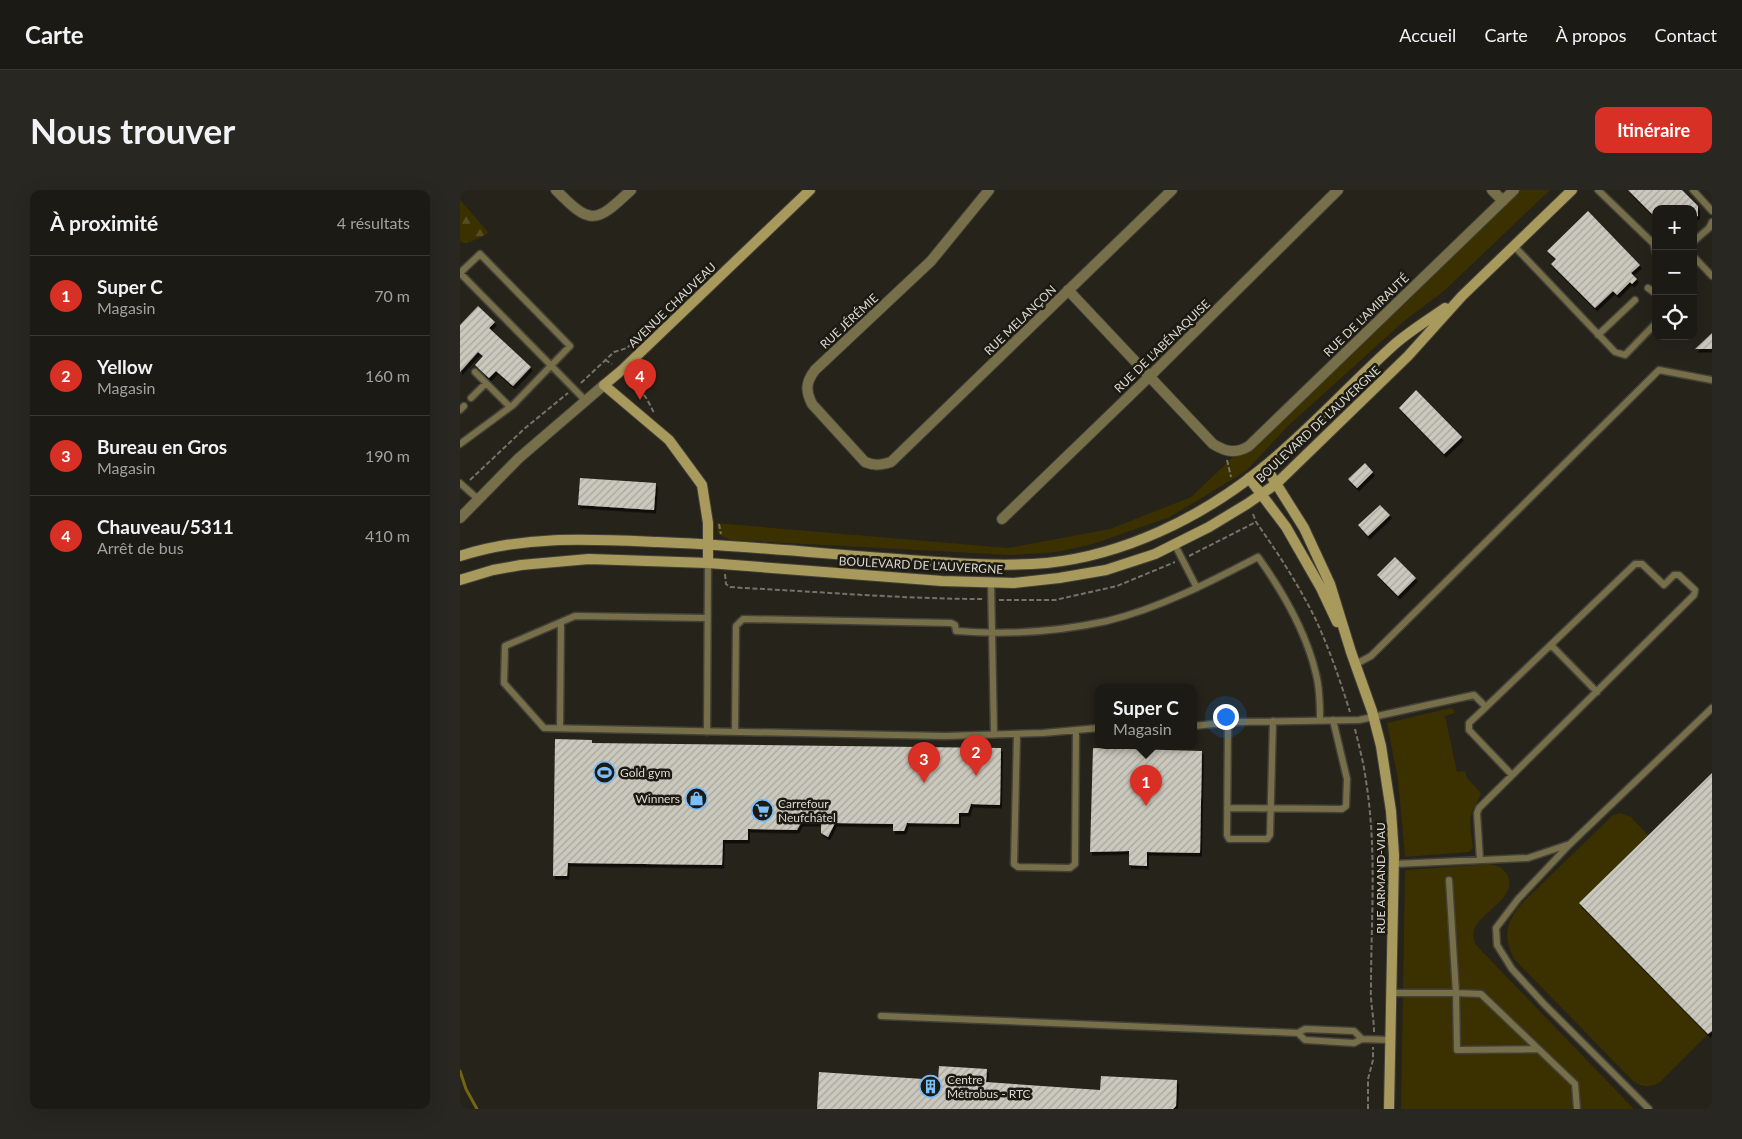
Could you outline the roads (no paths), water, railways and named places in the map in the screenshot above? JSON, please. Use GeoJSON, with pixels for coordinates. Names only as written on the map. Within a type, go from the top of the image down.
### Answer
{"type":"FeatureCollection","features":[{"type":"Feature","properties":{"kind":"main road","name":"AVENUE CHAUVEAU"},"geometry":{"type":"LineString","coordinates":[[604,385],[810,190]]}},
{"type":"Feature","properties":{"kind":"main road","name":"BOULEVARD DE L'AUVERGNE"},"geometry":{"type":"LineString","coordinates":[[460,580],[493,570],[521,565],[589,559],[708,563],[942,581],[1014,583],[1106,570],[1155,554],[1230,515],[1276,484],[1408,356],[1462,296],[1572,190]]}},
{"type":"Feature","properties":{"kind":"main road","name":"BOULEVARD DE L'AUVERGNE"},"geometry":{"type":"LineString","coordinates":[[460,556],[488,548],[525,542],[575,538],[708,544],[935,562],[1014,565],[1079,557],[1138,540],[1194,514],[1249,478],[1265,466],[1397,343],[1462,296]]}},
{"type":"Feature","properties":{"kind":"main road"},"geometry":{"type":"LineString","coordinates":[[604,385],[670,440],[702,485],[708,523],[708,563]]}},
{"type":"Feature","properties":{"kind":"main road","name":"RUE ARMAND-VIAU"},"geometry":{"type":"LineString","coordinates":[[1265,466],[1304,528],[1330,584],[1351,652]]}},
{"type":"Feature","properties":{"kind":"main road","name":"RUE ARMAND-VIAU"},"geometry":{"type":"LineString","coordinates":[[1249,478],[1286,527],[1321,588],[1356,664],[1374,718],[1391,811],[1394,864],[1389,1109]]}},
{"type":"Feature","properties":{"kind":"street"},"geometry":{"type":"LineString","coordinates":[[556,190],[573,208],[582,214],[593,217],[603,215],[631,190]]}},
{"type":"Feature","properties":{"kind":"street","name":"RUE JÉRÉMIE"},"geometry":{"type":"LineString","coordinates":[[882,465],[873,465],[866,462],[812,404],[806,386],[809,378],[815,370],[931,261],[989,190]]}},
{"type":"Feature","properties":{"kind":"street","name":"RUE MELANÇON"},"geometry":{"type":"LineString","coordinates":[[882,465],[891,462],[1172,190]]}},
{"type":"Feature","properties":{"kind":"street","name":"RUE DE L'ABÉNAQUISE"},"geometry":{"type":"LineString","coordinates":[[1002,518],[1150,376],[1338,190]]}},
{"type":"Feature","properties":{"kind":"street"},"geometry":{"type":"LineString","coordinates":[[1492,190],[1503,201]]}},
{"type":"Feature","properties":{"kind":"street","name":"RUE DE L'AMIRAUTÉ"},"geometry":{"type":"LineString","coordinates":[[1150,376],[1213,444],[1230,451],[1242,450],[1250,446],[1514,190]]}},
{"type":"Feature","properties":{"kind":"street"},"geometry":{"type":"LineString","coordinates":[[1068,290],[1150,376]]}},
{"type":"Feature","properties":{"kind":"street","name":"AVENUE CHAUVEAU"},"geometry":{"type":"LineString","coordinates":[[460,518],[519,458],[604,385]]}},
{"type":"Feature","properties":{"kind":"lane"},"geometry":{"type":"LineString","coordinates":[[1693,190],[1712,212]]}},
{"type":"Feature","properties":{"kind":"lane"},"geometry":{"type":"LineString","coordinates":[[1602,191],[1652,243]]}},
{"type":"Feature","properties":{"kind":"lane"},"geometry":{"type":"LineString","coordinates":[[1697,239],[1711,227]]}},
{"type":"Feature","properties":{"kind":"lane"},"geometry":{"type":"LineString","coordinates":[[1514,246],[1615,352],[1625,355],[1652,327]]}},
{"type":"Feature","properties":{"kind":"lane"},"geometry":{"type":"LineString","coordinates":[[460,444],[510,407],[551,365],[570,346],[480,254],[460,273],[551,365],[585,400]]}},
{"type":"Feature","properties":{"kind":"lane"},"geometry":{"type":"LineString","coordinates":[[1697,260],[1712,276]]}},
{"type":"Feature","properties":{"kind":"lane"},"geometry":{"type":"LineString","coordinates":[[1648,288],[1652,291]]}},
{"type":"Feature","properties":{"kind":"lane"},"geometry":{"type":"LineString","coordinates":[[1598,335],[1635,300]]}},
{"type":"Feature","properties":{"kind":"lane"},"geometry":{"type":"LineString","coordinates":[[1356,664],[1371,656],[1659,370],[1712,380]]}},
{"type":"Feature","properties":{"kind":"lane"},"geometry":{"type":"LineString","coordinates":[[475,372],[510,407]]}},
{"type":"Feature","properties":{"kind":"lane"},"geometry":{"type":"LineString","coordinates":[[472,398],[486,383]]}},
{"type":"Feature","properties":{"kind":"lane"},"geometry":{"type":"LineString","coordinates":[[462,485],[478,499]]}},
{"type":"Feature","properties":{"kind":"lane"},"geometry":{"type":"LineString","coordinates":[[1175,545],[1198,588]]}},
{"type":"Feature","properties":{"kind":"lane"},"geometry":{"type":"LineString","coordinates":[[735,732],[736,626],[743,620],[952,623],[956,625],[956,631],[992,634],[1069,628],[1108,620],[1145,609],[1198,588],[1258,557],[1275,580],[1306,642],[1317,675],[1320,720]]}},
{"type":"Feature","properties":{"kind":"lane"},"geometry":{"type":"LineString","coordinates":[[706,732],[708,563]]}},
{"type":"Feature","properties":{"kind":"lane"},"geometry":{"type":"LineString","coordinates":[[1480,860],[1477,814],[1479,808],[1694,595],[1694,590],[1679,575],[1674,575],[1664,585],[1642,564],[1635,564],[1469,724],[1469,730],[1512,775]]}},
{"type":"Feature","properties":{"kind":"lane"},"geometry":{"type":"LineString","coordinates":[[991,582],[994,734]]}},
{"type":"Feature","properties":{"kind":"lane"},"geometry":{"type":"LineString","coordinates":[[707,618],[575,616],[505,646],[504,683],[544,728],[945,736],[1017,734],[1095,728]]}},
{"type":"Feature","properties":{"kind":"lane"},"geometry":{"type":"LineString","coordinates":[[560,728],[561,622]]}},
{"type":"Feature","properties":{"kind":"lane"},"geometry":{"type":"LineString","coordinates":[[1551,645],[1597,692]]}},
{"type":"Feature","properties":{"kind":"lane"},"geometry":{"type":"LineString","coordinates":[[1197,726],[1273,720],[1359,720],[1474,695],[1486,707]]}},
{"type":"Feature","properties":{"kind":"lane"},"geometry":{"type":"LineString","coordinates":[[1649,1109],[1544,1004],[1512,969],[1497,945],[1496,928],[1518,899],[1570,844],[1712,708]]}},
{"type":"Feature","properties":{"kind":"lane"},"geometry":{"type":"LineString","coordinates":[[1228,722],[1227,835],[1229,839],[1268,839],[1270,835],[1273,720]]}},
{"type":"Feature","properties":{"kind":"lane"},"geometry":{"type":"LineString","coordinates":[[1227,808],[1342,809],[1346,806],[1347,779],[1333,720]]}},
{"type":"Feature","properties":{"kind":"lane"},"geometry":{"type":"LineString","coordinates":[[1017,734],[1014,864],[1018,868],[1070,868],[1075,864],[1076,730]]}},
{"type":"Feature","properties":{"kind":"lane"},"geometry":{"type":"LineString","coordinates":[[1394,864],[1528,858],[1570,844]]}},
{"type":"Feature","properties":{"kind":"lane"},"geometry":{"type":"LineString","coordinates":[[1449,880],[1456,992],[1457,1050],[1538,1049]]}},
{"type":"Feature","properties":{"kind":"lane"},"geometry":{"type":"LineString","coordinates":[[1392,993],[1456,992],[1480,994],[1574,1084],[1577,1109]]}},
{"type":"Feature","properties":{"kind":"lane"},"geometry":{"type":"LineString","coordinates":[[881,1016],[1298,1033],[1305,1029],[1354,1031],[1362,1038]]}},
{"type":"Feature","properties":{"kind":"lane"},"geometry":{"type":"LineString","coordinates":[[1298,1033],[1305,1040],[1354,1043],[1362,1038],[1391,1040]]}},
{"type":"Feature","properties":{"kind":"waterway"},"geometry":{"type":"LineString","coordinates":[[460,1071],[466,1089],[477,1109]]}},
{"type":"Feature","properties":{"kind":"place","name":"Chauveau/5311"},"geometry":{"type":"Point","coordinates":[640,400]}},
{"type":"Feature","properties":{"kind":"place","name":"Gold gym"},"geometry":{"type":"Point","coordinates":[604,772]}},
{"type":"Feature","properties":{"kind":"place","name":"Yellow"},"geometry":{"type":"Point","coordinates":[976,776]}},
{"type":"Feature","properties":{"kind":"place","name":"Bureau en Gros"},"geometry":{"type":"Point","coordinates":[924,783]}},
{"type":"Feature","properties":{"kind":"place","name":"Winners"},"geometry":{"type":"Point","coordinates":[696,798]}},
{"type":"Feature","properties":{"kind":"place","name":"Super C"},"geometry":{"type":"Point","coordinates":[1146,806]}},
{"type":"Feature","properties":{"kind":"place","name":"Carrefour Neufchâtel"},"geometry":{"type":"Point","coordinates":[762,810]}},
{"type":"Feature","properties":{"kind":"place","name":"Centre Métrobus - RTC"},"geometry":{"type":"Point","coordinates":[931,1086]}}]}
